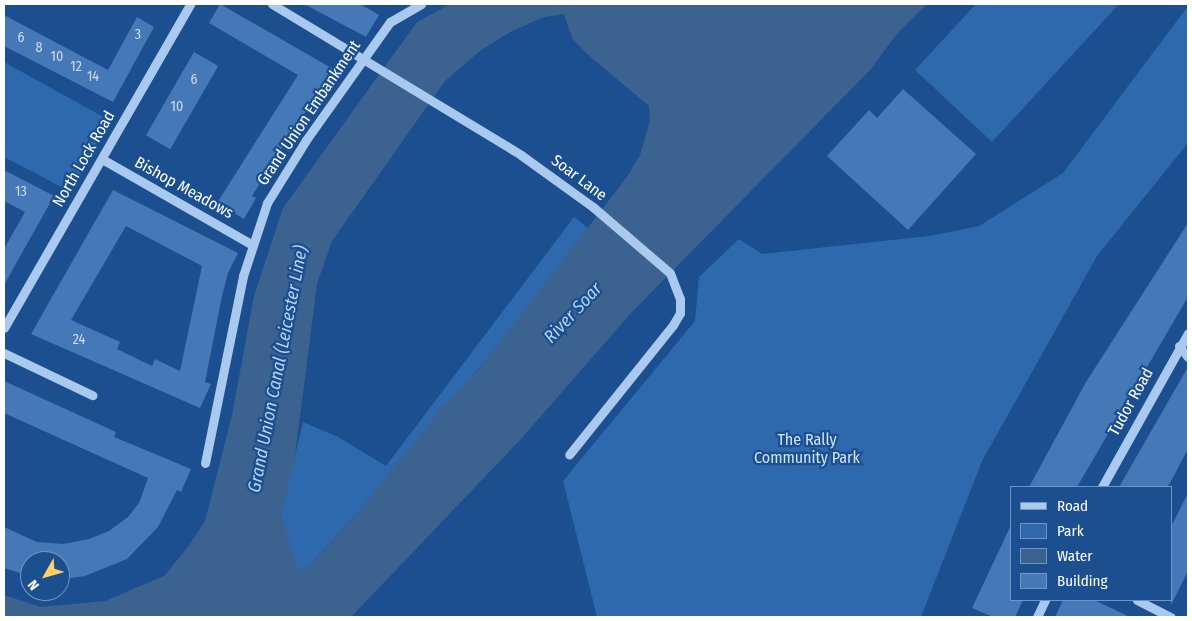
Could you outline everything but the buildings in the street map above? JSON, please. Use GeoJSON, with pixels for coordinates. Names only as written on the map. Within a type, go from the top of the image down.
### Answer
{"type":"FeatureCollection","features":[{"type":"Feature","properties":{"kind":"street","name":"North Lock Road"},"geometry":{"type":"LineString","coordinates":[[4,328],[190,4]]}},
{"type":"Feature","properties":{"kind":"street","name":"Soar Lane"},"geometry":{"type":"LineString","coordinates":[[272,4],[449,109],[537,165],[600,212],[670,273],[680,299],[680,313],[673,325],[569,455]]}},
{"type":"Feature","properties":{"kind":"street","name":"Grand Union Embankment"},"geometry":{"type":"LineString","coordinates":[[205,463],[251,244],[278,183],[390,22],[421,4]]}},
{"type":"Feature","properties":{"kind":"street","name":"Bishop Meadows"},"geometry":{"type":"LineString","coordinates":[[102,159],[251,244]]}},
{"type":"Feature","properties":{"kind":"street","name":"Tudor Road"},"geometry":{"type":"LineString","coordinates":[[1103,486],[1188,332]]}},
{"type":"Feature","properties":{"kind":"street"},"geometry":{"type":"LineString","coordinates":[[1179,346],[1188,358]]}},
{"type":"Feature","properties":{"kind":"street"},"geometry":{"type":"LineString","coordinates":[[4,353],[92,395]]}},
{"type":"Feature","properties":{"kind":"street"},"geometry":{"type":"LineString","coordinates":[[1037,617],[1045,601]]}},
{"type":"Feature","properties":{"kind":"street"},"geometry":{"type":"LineString","coordinates":[[1139,601],[1172,617]]}},
{"type":"Feature","properties":{"kind":"green space"},"geometry":{"type":"Polygon","coordinates":[[[976,4],[1119,4],[992,142],[915,70],[976,4]]]}},
{"type":"Feature","properties":{"kind":"green space","name":"The Rally Community Park"},"geometry":{"type":"Polygon","coordinates":[[[1188,6],[1188,143],[1097,256],[982,461],[921,617],[597,617],[563,481],[695,321],[699,277],[739,239],[762,254],[929,236],[979,226],[1063,173],[1188,6]]]}},
{"type":"Feature","properties":{"kind":"green space"},"geometry":{"type":"Polygon","coordinates":[[[4,62],[109,120],[71,192],[4,157],[4,62]]]}},
{"type":"Feature","properties":{"kind":"green space"},"geometry":{"type":"Polygon","coordinates":[[[574,217],[588,228],[522,317],[359,511],[305,570],[296,569],[281,514],[303,422],[338,437],[386,466],[574,217]]]}},
{"type":"Feature","properties":{"kind":"water"},"geometry":{"type":"Polygon","coordinates":[[[450,4],[927,4],[896,35],[871,69],[631,313],[521,439],[351,617],[4,617],[4,595],[41,607],[105,601],[164,576],[188,547],[205,521],[232,415],[254,296],[283,208],[417,22],[450,4]],[[564,14],[544,17],[510,32],[480,51],[445,81],[332,241],[317,284],[294,463],[281,514],[298,570],[307,568],[359,511],[445,404],[478,370],[627,177],[640,155],[650,121],[649,106],[587,54],[572,38],[564,14]]]}},
{"type":"Feature","properties":{"kind":"water label","name":"River Soar"},"geometry":{"type":"Point","coordinates":[573,313]}},
{"type":"Feature","properties":{"kind":"water label","name":"Grand Union Canal (Leicester Line)"},"geometry":{"type":"Point","coordinates":[278,369]}}]}
